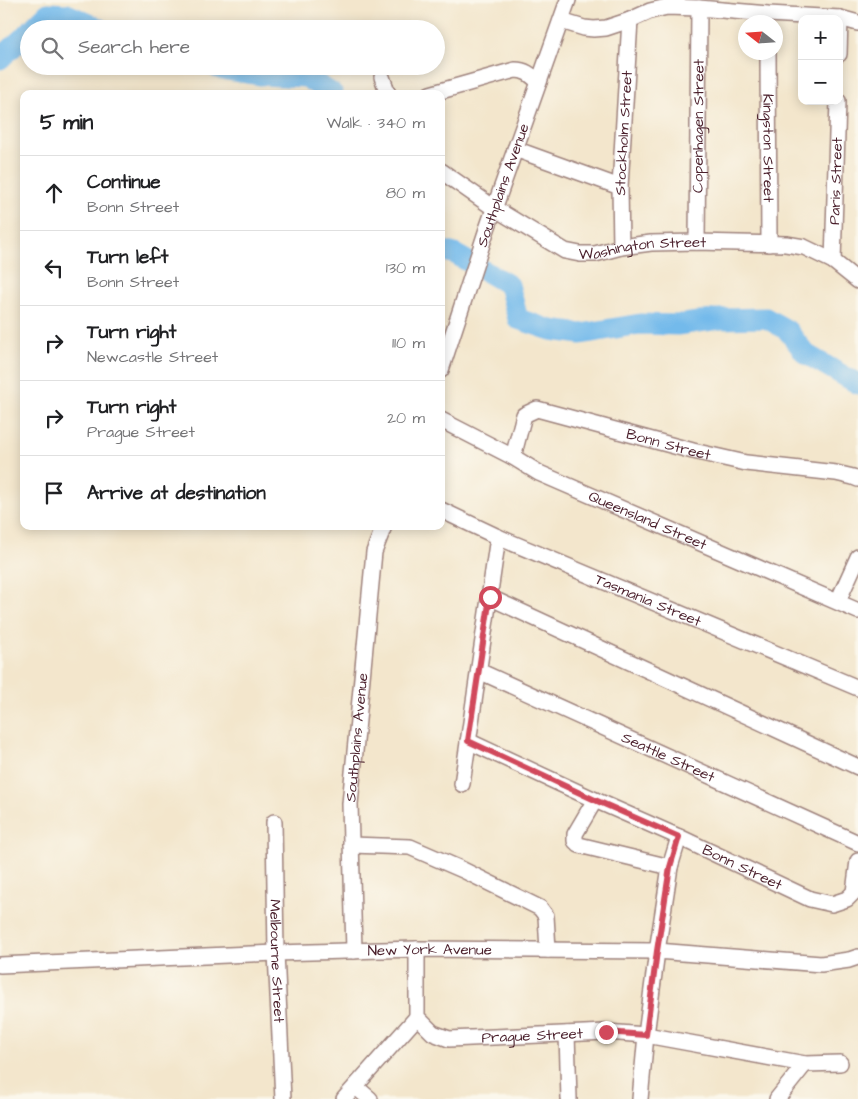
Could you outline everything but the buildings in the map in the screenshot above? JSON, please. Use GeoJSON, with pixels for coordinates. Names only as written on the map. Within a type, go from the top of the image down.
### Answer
{"type":"FeatureCollection","features":[{"type":"Feature","properties":{"kind":"street","name":"Southplains Avenue"},"geometry":{"type":"LineString","coordinates":[[445,346],[448,328],[469,286],[494,208],[568,0]]}},
{"type":"Feature","properties":{"kind":"street"},"geometry":{"type":"LineString","coordinates":[[561,21],[584,28],[606,28],[650,11],[667,7],[699,8],[747,15]]}},
{"type":"Feature","properties":{"kind":"street","name":"Copenhagen Street"},"geometry":{"type":"LineString","coordinates":[[697,242],[699,8]]}},
{"type":"Feature","properties":{"kind":"street"},"geometry":{"type":"LineString","coordinates":[[783,18],[798,18]]}},
{"type":"Feature","properties":{"kind":"street"},"geometry":{"type":"LineString","coordinates":[[843,19],[858,23]]}},
{"type":"Feature","properties":{"kind":"street","name":"Stockholm Street"},"geometry":{"type":"LineString","coordinates":[[621,247],[620,187],[630,20]]}},
{"type":"Feature","properties":{"kind":"street","name":"Kingston Street"},"geometry":{"type":"LineString","coordinates":[[768,60],[769,244]]}},
{"type":"Feature","properties":{"kind":"street"},"geometry":{"type":"LineString","coordinates":[[444,90],[515,70],[522,70],[530,74],[539,82]]}},
{"type":"Feature","properties":{"kind":"street"},"geometry":{"type":"LineString","coordinates":[[382,77],[387,90]]}},
{"type":"Feature","properties":{"kind":"street","name":"Paris Street"},"geometry":{"type":"LineString","coordinates":[[833,261],[838,105]]}},
{"type":"Feature","properties":{"kind":"street"},"geometry":{"type":"LineString","coordinates":[[515,149],[620,187]]}},
{"type":"Feature","properties":{"kind":"street","name":"Washington Street"},"geometry":{"type":"LineString","coordinates":[[445,174],[494,208],[565,251],[595,254],[621,247],[651,243],[786,244],[804,247],[833,261],[858,280]]}},
{"type":"Feature","properties":{"kind":"street","name":"Bonn Street"},"geometry":{"type":"LineString","coordinates":[[513,457],[524,415],[537,408],[746,464],[836,474],[858,479]]}},
{"type":"Feature","properties":{"kind":"street","name":"Queensland Street"},"geometry":{"type":"LineString","coordinates":[[445,422],[513,457],[539,473],[858,611]]}},
{"type":"Feature","properties":{"kind":"street","name":"Tasmania Street"},"geometry":{"type":"LineString","coordinates":[[445,512],[498,537],[858,688]]}},
{"type":"Feature","properties":{"kind":"street","name":"Southplains Avenue"},"geometry":{"type":"LineString","coordinates":[[354,951],[350,804],[374,552],[382,530]]}},
{"type":"Feature","properties":{"kind":"street"},"geometry":{"type":"LineString","coordinates":[[462,784],[498,537]]}},
{"type":"Feature","properties":{"kind":"street"},"geometry":{"type":"LineString","coordinates":[[838,601],[858,557]]}},
{"type":"Feature","properties":{"kind":"street"},"geometry":{"type":"LineString","coordinates":[[490,597],[858,768]]}},
{"type":"Feature","properties":{"kind":"street","name":"Seattle Street"},"geometry":{"type":"LineString","coordinates":[[479,671],[858,842]]}},
{"type":"Feature","properties":{"kind":"street","name":"Bonn Street"},"geometry":{"type":"LineString","coordinates":[[468,741],[679,837],[810,900],[832,904],[847,899],[854,892],[858,861]]}},
{"type":"Feature","properties":{"kind":"street"},"geometry":{"type":"LineString","coordinates":[[595,800],[575,834],[575,841],[579,844],[670,867]]}},
{"type":"Feature","properties":{"kind":"street","name":"Melbourne Street"},"geometry":{"type":"LineString","coordinates":[[274,822],[276,953],[283,1099]]}},
{"type":"Feature","properties":{"kind":"street"},"geometry":{"type":"LineString","coordinates":[[640,1099],[657,951],[670,867],[679,837]]}},
{"type":"Feature","properties":{"kind":"street"},"geometry":{"type":"LineString","coordinates":[[351,845],[410,848],[463,870],[540,908],[546,916],[548,950]]}},
{"type":"Feature","properties":{"kind":"street"},"geometry":{"type":"LineString","coordinates":[[344,1099],[417,1017],[417,949]]}},
{"type":"Feature","properties":{"kind":"street","name":"New York Avenue"},"geometry":{"type":"LineString","coordinates":[[0,966],[276,953],[417,949],[657,951],[821,964],[858,957]]}},
{"type":"Feature","properties":{"kind":"street","name":"Prague Street"},"geometry":{"type":"LineString","coordinates":[[417,1017],[432,1033],[449,1038],[606,1032],[646,1035],[805,1064],[840,1063]]}},
{"type":"Feature","properties":{"kind":"street"},"geometry":{"type":"LineString","coordinates":[[567,1034],[569,1099]]}},
{"type":"Feature","properties":{"kind":"street"},"geometry":{"type":"LineString","coordinates":[[777,1099],[805,1064]]}},
{"type":"Feature","properties":{"kind":"street"},"geometry":{"type":"LineString","coordinates":[[356,1087],[370,1099]]}},
{"type":"Feature","properties":{"kind":"waterway"},"geometry":{"type":"LineString","coordinates":[[41,20],[48,13],[67,14],[81,20]]}},
{"type":"Feature","properties":{"kind":"waterway"},"geometry":{"type":"LineString","coordinates":[[0,59],[20,40]]}},
{"type":"Feature","properties":{"kind":"waterway"},"geometry":{"type":"LineString","coordinates":[[261,75],[306,77],[327,90]]}},
{"type":"Feature","properties":{"kind":"waterway"},"geometry":{"type":"LineString","coordinates":[[445,251],[455,254],[509,285],[518,319],[551,330],[581,334],[640,324],[677,325],[720,319],[766,318],[787,330],[806,354],[858,384]]}},
{"type":"Feature","properties":{"kind":"route"},"geometry":{"type":"LineString","coordinates":[[490,597],[468,741],[679,837],[670,867],[646,1035],[606,1032]]}}]}
